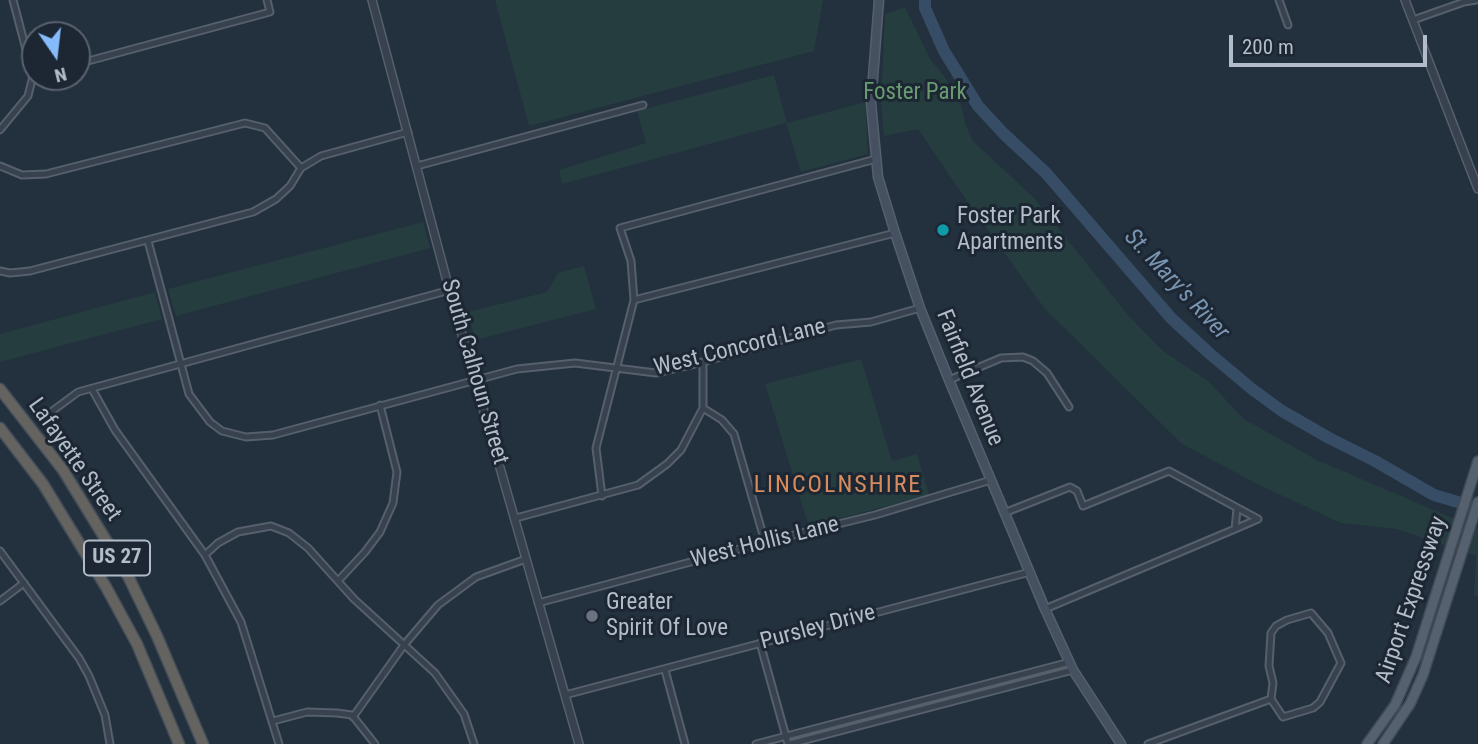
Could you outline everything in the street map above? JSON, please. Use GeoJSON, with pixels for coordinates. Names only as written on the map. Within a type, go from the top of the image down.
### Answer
{"type":"FeatureCollection","features":[{"type":"Feature","properties":{"kind":"highway","name":"Lafayette Street"},"geometry":{"type":"LineString","coordinates":[[0,390],[63,470],[128,576],[203,744]]}},
{"type":"Feature","properties":{"kind":"highway","name":"Lafayette Street"},"geometry":{"type":"LineString","coordinates":[[0,428],[43,484],[106,587],[137,644],[179,744]]}},
{"type":"Feature","properties":{"kind":"main road","name":"Fairfield Avenue"},"geometry":{"type":"LineString","coordinates":[[879,0],[871,103],[878,177],[895,233],[949,380],[1045,609],[1071,666],[1121,744]]}},
{"type":"Feature","properties":{"kind":"main road","name":"Airport Expressway"},"geometry":{"type":"LineString","coordinates":[[1367,744],[1395,705],[1416,657],[1478,461]]}},
{"type":"Feature","properties":{"kind":"main road","name":"Airport Expressway"},"geometry":{"type":"LineString","coordinates":[[1384,744],[1410,704],[1423,675],[1478,502]]}},
{"type":"Feature","properties":{"kind":"street"},"geometry":{"type":"LineString","coordinates":[[13,0],[21,29]]}},
{"type":"Feature","properties":{"kind":"street"},"geometry":{"type":"LineString","coordinates":[[91,60],[270,12],[267,0]]}},
{"type":"Feature","properties":{"kind":"street","name":"South Calhoun Street"},"geometry":{"type":"LineString","coordinates":[[372,0],[450,290],[579,744]]}},
{"type":"Feature","properties":{"kind":"street"},"geometry":{"type":"LineString","coordinates":[[1279,0],[1288,25]]}},
{"type":"Feature","properties":{"kind":"street"},"geometry":{"type":"LineString","coordinates":[[1405,0],[1478,189]]}},
{"type":"Feature","properties":{"kind":"street"},"geometry":{"type":"LineString","coordinates":[[1413,20],[1476,0]]}},
{"type":"Feature","properties":{"kind":"street"},"geometry":{"type":"LineString","coordinates":[[0,130],[30,91]]}},
{"type":"Feature","properties":{"kind":"street"},"geometry":{"type":"LineString","coordinates":[[417,166],[642,105]]}},
{"type":"Feature","properties":{"kind":"street"},"geometry":{"type":"LineString","coordinates":[[0,166],[22,175],[46,174],[245,123],[265,128],[301,168]]}},
{"type":"Feature","properties":{"kind":"street"},"geometry":{"type":"LineString","coordinates":[[0,271],[30,271],[253,212],[276,199],[290,186],[301,168],[321,156],[408,132]]}},
{"type":"Feature","properties":{"kind":"street"},"geometry":{"type":"LineString","coordinates":[[602,496],[596,448],[634,300],[631,261],[620,228],[876,159]]}},
{"type":"Feature","properties":{"kind":"street"},"geometry":{"type":"LineString","coordinates":[[634,300],[895,233]]}},
{"type":"Feature","properties":{"kind":"street"},"geometry":{"type":"LineString","coordinates":[[148,241],[182,363]]}},
{"type":"Feature","properties":{"kind":"street"},"geometry":{"type":"LineString","coordinates":[[51,412],[78,392],[450,290]]}},
{"type":"Feature","properties":{"kind":"street","name":"West Concord Lane"},"geometry":{"type":"LineString","coordinates":[[182,363],[189,394],[210,422],[235,436],[257,438],[517,369],[575,363],[656,373],[836,325],[871,322],[920,307]]}},
{"type":"Feature","properties":{"kind":"street"},"geometry":{"type":"LineString","coordinates":[[949,380],[1001,358],[1023,357],[1033,361],[1047,373],[1069,407]]}},
{"type":"Feature","properties":{"kind":"street"},"geometry":{"type":"LineString","coordinates":[[516,518],[638,485],[667,464],[681,450],[703,408],[703,362]]}},
{"type":"Feature","properties":{"kind":"street"},"geometry":{"type":"LineString","coordinates":[[92,389],[115,430],[205,555],[241,622],[279,744]]}},
{"type":"Feature","properties":{"kind":"street"},"geometry":{"type":"LineString","coordinates":[[338,581],[380,532],[393,503],[397,472],[380,405]]}},
{"type":"Feature","properties":{"kind":"street"},"geometry":{"type":"LineString","coordinates":[[703,408],[722,420],[734,435],[765,542]]}},
{"type":"Feature","properties":{"kind":"street"},"geometry":{"type":"LineString","coordinates":[[1004,513],[1067,487],[1077,491],[1083,506],[1169,471],[1258,519],[1045,609]]}},
{"type":"Feature","properties":{"kind":"street","name":"West Hollis Lane"},"geometry":{"type":"LineString","coordinates":[[538,603],[765,542],[876,516],[990,480]]}},
{"type":"Feature","properties":{"kind":"street"},"geometry":{"type":"LineString","coordinates":[[1235,529],[1237,509]]}},
{"type":"Feature","properties":{"kind":"street"},"geometry":{"type":"LineString","coordinates":[[205,555],[218,543],[238,532],[271,526],[289,533],[308,548],[338,581],[435,673],[464,714],[474,744]]}},
{"type":"Feature","properties":{"kind":"street"},"geometry":{"type":"LineString","coordinates":[[0,551],[69,642],[89,676],[105,715],[110,744]]}},
{"type":"Feature","properties":{"kind":"street"},"geometry":{"type":"LineString","coordinates":[[354,717],[404,645],[438,605],[462,586],[491,571],[526,559]]}},
{"type":"Feature","properties":{"kind":"street","name":"Pursley Drive"},"geometry":{"type":"LineString","coordinates":[[565,695],[1030,572]]}},
{"type":"Feature","properties":{"kind":"street"},"geometry":{"type":"LineString","coordinates":[[0,601],[24,583]]}},
{"type":"Feature","properties":{"kind":"street"},"geometry":{"type":"LineString","coordinates":[[1311,613],[1328,633],[1341,663],[1320,702],[1313,708],[1283,717],[1271,699],[1271,633],[1276,626],[1287,620],[1311,613]]}},
{"type":"Feature","properties":{"kind":"street"},"geometry":{"type":"LineString","coordinates":[[760,643],[789,744],[1071,666]]}},
{"type":"Feature","properties":{"kind":"street"},"geometry":{"type":"LineString","coordinates":[[756,744],[1071,666]]}},
{"type":"Feature","properties":{"kind":"street"},"geometry":{"type":"LineString","coordinates":[[665,670],[685,744]]}},
{"type":"Feature","properties":{"kind":"street"},"geometry":{"type":"LineString","coordinates":[[1148,744],[1271,699]]}},
{"type":"Feature","properties":{"kind":"street"},"geometry":{"type":"LineString","coordinates":[[272,721],[307,712],[337,713],[354,717],[375,744]]}},
{"type":"Feature","properties":{"kind":"green space"},"geometry":{"type":"Polygon","coordinates":[[[495,0],[823,0],[814,51],[529,126],[495,0]]]}},
{"type":"Feature","properties":{"kind":"green space","name":"Foster Park"},"geometry":{"type":"Polygon","coordinates":[[[905,7],[930,59],[945,77],[961,105],[973,141],[1034,198],[1128,315],[1163,351],[1208,381],[1244,419],[1317,460],[1478,529],[1478,597],[1474,595],[1476,556],[1397,529],[1341,523],[1255,483],[1181,443],[1045,309],[918,129],[884,136],[881,102],[885,14],[905,7]]]}},
{"type":"Feature","properties":{"kind":"green space"},"geometry":{"type":"Polygon","coordinates":[[[774,75],[787,123],[865,102],[868,154],[801,172],[786,123],[562,184],[559,170],[646,143],[637,111],[774,75]]]}},
{"type":"Feature","properties":{"kind":"green space"},"geometry":{"type":"Polygon","coordinates":[[[423,222],[430,248],[176,316],[168,289],[423,222]]]}},
{"type":"Feature","properties":{"kind":"green space"},"geometry":{"type":"Polygon","coordinates":[[[584,266],[596,309],[475,340],[468,312],[547,292],[558,273],[584,266]]]}},
{"type":"Feature","properties":{"kind":"green space"},"geometry":{"type":"Polygon","coordinates":[[[155,292],[162,319],[0,362],[0,334],[155,292]]]}},
{"type":"Feature","properties":{"kind":"green space"},"geometry":{"type":"Polygon","coordinates":[[[861,359],[892,461],[917,454],[929,495],[808,524],[765,384],[861,359]]]}},
{"type":"Feature","properties":{"kind":"waterway","name":"St. Mary's River"},"geometry":{"type":"LineString","coordinates":[[925,0],[925,8],[944,51],[978,106],[1046,173],[1171,318],[1209,353],[1282,411],[1434,495],[1478,508]]}},
{"type":"Feature","properties":{"kind":"place","name":"Foster Park Apartments"},"geometry":{"type":"Point","coordinates":[943,230]}},
{"type":"Feature","properties":{"kind":"place","name":"Greater Spirit Of Love"},"geometry":{"type":"Point","coordinates":[592,616]}},
{"type":"Feature","properties":{"kind":"district","name":"LINCOLNSHIRE"},"geometry":{"type":"Point","coordinates":[838,486]}}]}
